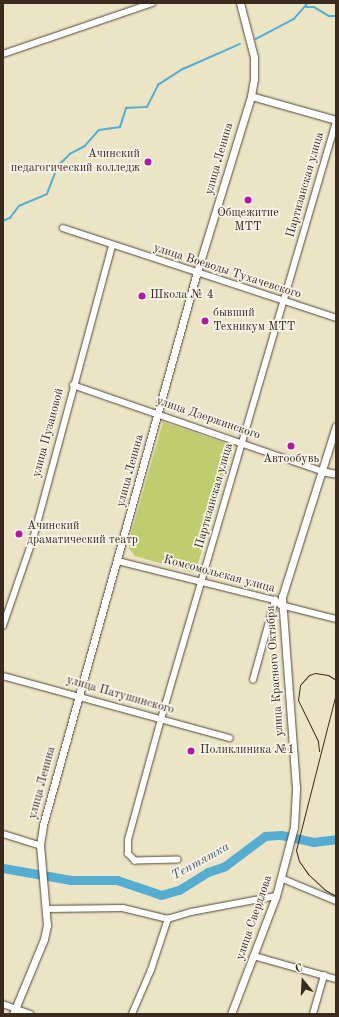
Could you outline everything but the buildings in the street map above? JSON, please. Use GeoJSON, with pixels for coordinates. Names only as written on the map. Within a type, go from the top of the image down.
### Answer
{"type":"FeatureCollection","features":[{"type":"Feature","properties":{"kind":"main road","name":"улица Ленина"},"geometry":{"type":"LineString","coordinates":[[15,1011],[44,939],[47,909],[40,845],[43,825],[78,696],[118,561],[197,272],[251,96],[254,79],[254,57],[240,3]]}},
{"type":"Feature","properties":{"kind":"main road"},"geometry":{"type":"LineString","coordinates":[[251,96],[336,121]]}},
{"type":"Feature","properties":{"kind":"main road","name":"улица Красного Октября"},"geometry":{"type":"LineString","coordinates":[[294,827],[296,788],[281,605],[336,426]]}},
{"type":"Feature","properties":{"kind":"main road","name":"улица Дзержинского"},"geometry":{"type":"LineString","coordinates":[[321,471],[336,474]]}},
{"type":"Feature","properties":{"kind":"main road","name":"улица Свердлова"},"geometry":{"type":"LineString","coordinates":[[231,1014],[276,896],[294,827]]}},
{"type":"Feature","properties":{"kind":"street"},"geometry":{"type":"LineString","coordinates":[[3,54],[153,3]]}},
{"type":"Feature","properties":{"kind":"street","name":"Партизанская улица"},"geometry":{"type":"LineString","coordinates":[[178,860],[135,861],[128,854],[128,840],[161,719],[336,121]]}},
{"type":"Feature","properties":{"kind":"street","name":"улица Воеводы Тухачевского"},"geometry":{"type":"LineString","coordinates":[[63,228],[112,246],[197,272],[283,302],[336,318]]}},
{"type":"Feature","properties":{"kind":"street","name":"улица Пузановой"},"geometry":{"type":"LineString","coordinates":[[3,626],[33,540],[73,385],[112,246]]}},
{"type":"Feature","properties":{"kind":"street","name":"улица Дзержинского"},"geometry":{"type":"LineString","coordinates":[[73,385],[158,413],[321,471]]}},
{"type":"Feature","properties":{"kind":"street","name":"Комсомольская улица"},"geometry":{"type":"LineString","coordinates":[[118,561],[275,600],[281,605],[336,619]]}},
{"type":"Feature","properties":{"kind":"street"},"geometry":{"type":"LineString","coordinates":[[253,680],[275,600]]}},
{"type":"Feature","properties":{"kind":"street","name":"улица Патушинского"},"geometry":{"type":"LineString","coordinates":[[3,676],[230,738]]}},
{"type":"Feature","properties":{"kind":"street"},"geometry":{"type":"LineString","coordinates":[[3,834],[40,845]]}},
{"type":"Feature","properties":{"kind":"street"},"geometry":{"type":"LineString","coordinates":[[281,878],[336,901]]}},
{"type":"Feature","properties":{"kind":"street"},"geometry":{"type":"LineString","coordinates":[[47,909],[123,908],[168,919],[191,912],[276,896]]}},
{"type":"Feature","properties":{"kind":"street"},"geometry":{"type":"LineString","coordinates":[[132,1014],[151,970],[168,919]]}},
{"type":"Feature","properties":{"kind":"street"},"geometry":{"type":"LineString","coordinates":[[254,956],[336,978]]}},
{"type":"Feature","properties":{"kind":"street"},"geometry":{"type":"LineString","coordinates":[[313,1014],[324,976]]}},
{"type":"Feature","properties":{"kind":"street"},"geometry":{"type":"LineString","coordinates":[[3,1004],[15,1011],[30,1014]]}},
{"type":"Feature","properties":{"kind":"green space"},"geometry":{"type":"Polygon","coordinates":[[[163,422],[234,446],[195,573],[135,556],[129,548],[129,540],[163,422]]]}},
{"type":"Feature","properties":{"kind":"waterway"},"geometry":{"type":"LineString","coordinates":[[256,39],[294,19],[308,3]]}},
{"type":"Feature","properties":{"kind":"waterway"},"geometry":{"type":"LineString","coordinates":[[306,7],[314,7],[329,16],[336,16]]}},
{"type":"Feature","properties":{"kind":"waterway"},"geometry":{"type":"LineString","coordinates":[[3,221],[10,218],[19,206],[47,194],[58,166],[70,154],[85,146],[99,130],[120,127],[126,108],[147,107],[158,85],[183,69],[240,44]]}},
{"type":"Feature","properties":{"kind":"waterway","name":"Тептятка"},"geometry":{"type":"LineString","coordinates":[[3,868],[71,880],[117,880],[161,895],[179,890],[208,872],[225,866],[265,836],[281,835],[313,842],[336,839]]}},
{"type":"Feature","properties":{"kind":"tram line"},"geometry":{"type":"LineString","coordinates":[[319,751],[318,741],[298,700],[300,685],[309,675],[315,673],[328,675],[336,680]]}},
{"type":"Feature","properties":{"kind":"tram line"},"geometry":{"type":"LineString","coordinates":[[335,697],[296,850],[299,861],[308,874],[325,890],[336,896]]}},
{"type":"Feature","properties":{"kind":"place","name":"Ачинский педагогический колледж"},"geometry":{"type":"Point","coordinates":[148,162]}},
{"type":"Feature","properties":{"kind":"place","name":"Общежитие МТТ"},"geometry":{"type":"Point","coordinates":[248,200]}},
{"type":"Feature","properties":{"kind":"place","name":"Школа № 4"},"geometry":{"type":"Point","coordinates":[142,296]}},
{"type":"Feature","properties":{"kind":"place","name":"бывший Техникум МТТ"},"geometry":{"type":"Point","coordinates":[205,321]}},
{"type":"Feature","properties":{"kind":"place","name":"Автообувь"},"geometry":{"type":"Point","coordinates":[291,446]}},
{"type":"Feature","properties":{"kind":"place","name":"Ачинский драматический театр"},"geometry":{"type":"Point","coordinates":[19,534]}},
{"type":"Feature","properties":{"kind":"place","name":"Поликлиника №1"},"geometry":{"type":"Point","coordinates":[191,751]}}]}
